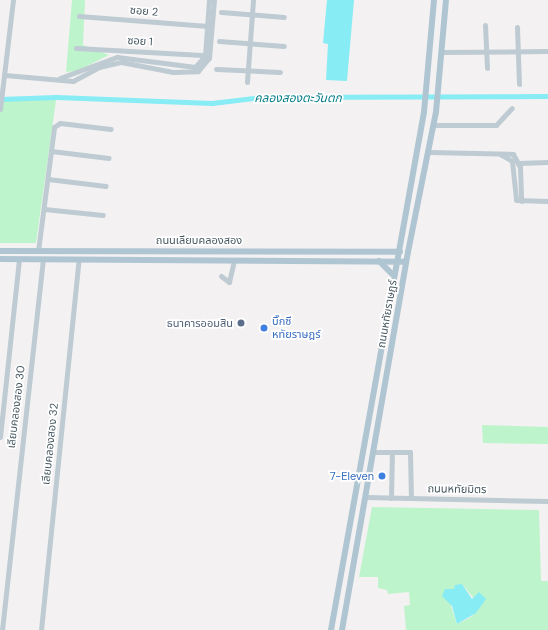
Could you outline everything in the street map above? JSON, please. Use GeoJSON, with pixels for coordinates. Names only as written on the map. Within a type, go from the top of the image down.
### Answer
{"type":"FeatureCollection","features":[{"type":"Feature","properties":{"kind":"main road","name":"ถนนหทัยราษฎร์"},"geometry":{"type":"LineString","coordinates":[[331,630],[392,274],[400,243],[424,112],[428,86],[434,0]]}},
{"type":"Feature","properties":{"kind":"main road","name":"ถนนหทัยราษฎร์"},"geometry":{"type":"LineString","coordinates":[[342,630],[406,262],[434,125],[439,86],[446,0]]}},
{"type":"Feature","properties":{"kind":"main road"},"geometry":{"type":"LineString","coordinates":[[384,253],[400,243]]}},
{"type":"Feature","properties":{"kind":"main road"},"geometry":{"type":"LineString","coordinates":[[163,250],[163,260]]}},
{"type":"Feature","properties":{"kind":"main road","name":"ถนนเลียบคลองสอง"},"geometry":{"type":"LineString","coordinates":[[0,251],[163,250],[408,252]]}},
{"type":"Feature","properties":{"kind":"main road","name":"ถนนเลียบคลองสอง"},"geometry":{"type":"LineString","coordinates":[[0,259],[396,260],[406,262]]}},
{"type":"Feature","properties":{"kind":"main road"},"geometry":{"type":"LineString","coordinates":[[379,261],[392,274]]}},
{"type":"Feature","properties":{"kind":"main road"},"geometry":{"type":"LineString","coordinates":[[355,497],[366,497]]}},
{"type":"Feature","properties":{"kind":"street"},"geometry":{"type":"LineString","coordinates":[[0,109],[13,0]]}},
{"type":"Feature","properties":{"kind":"street"},"geometry":{"type":"LineString","coordinates":[[5,75],[60,78],[117,57],[194,66],[205,56],[209,0]]}},
{"type":"Feature","properties":{"kind":"street"},"geometry":{"type":"LineString","coordinates":[[142,60],[186,73],[206,65],[210,55],[214,0]]}},
{"type":"Feature","properties":{"kind":"street"},"geometry":{"type":"LineString","coordinates":[[247,82],[253,0]]}},
{"type":"Feature","properties":{"kind":"street"},"geometry":{"type":"LineString","coordinates":[[220,12],[284,17]]}},
{"type":"Feature","properties":{"kind":"street","name":"ซอย 2"},"geometry":{"type":"LineString","coordinates":[[79,16],[208,26]]}},
{"type":"Feature","properties":{"kind":"street"},"geometry":{"type":"LineString","coordinates":[[486,25],[487,68]]}},
{"type":"Feature","properties":{"kind":"street"},"geometry":{"type":"LineString","coordinates":[[517,27],[519,84]]}},
{"type":"Feature","properties":{"kind":"street"},"geometry":{"type":"LineString","coordinates":[[219,41],[284,46]]}},
{"type":"Feature","properties":{"kind":"street","name":"ซอย 1"},"geometry":{"type":"LineString","coordinates":[[76,48],[202,55]]}},
{"type":"Feature","properties":{"kind":"street"},"geometry":{"type":"LineString","coordinates":[[139,51],[142,60]]}},
{"type":"Feature","properties":{"kind":"street"},"geometry":{"type":"LineString","coordinates":[[441,52],[548,51]]}},
{"type":"Feature","properties":{"kind":"street"},"geometry":{"type":"LineString","coordinates":[[216,69],[248,72],[280,72]]}},
{"type":"Feature","properties":{"kind":"street"},"geometry":{"type":"LineString","coordinates":[[434,125],[496,125],[512,108]]}},
{"type":"Feature","properties":{"kind":"street"},"geometry":{"type":"LineString","coordinates":[[38,251],[56,124],[110,129]]}},
{"type":"Feature","properties":{"kind":"street"},"geometry":{"type":"LineString","coordinates":[[51,151],[109,158]]}},
{"type":"Feature","properties":{"kind":"street"},"geometry":{"type":"LineString","coordinates":[[428,152],[497,152],[513,154],[519,163],[521,201]]}},
{"type":"Feature","properties":{"kind":"street"},"geometry":{"type":"LineString","coordinates":[[497,152],[513,163],[548,162]]}},
{"type":"Feature","properties":{"kind":"street"},"geometry":{"type":"LineString","coordinates":[[513,163],[513,196],[521,201],[548,201]]}},
{"type":"Feature","properties":{"kind":"street"},"geometry":{"type":"LineString","coordinates":[[48,179],[106,186]]}},
{"type":"Feature","properties":{"kind":"street"},"geometry":{"type":"LineString","coordinates":[[44,209],[103,215]]}},
{"type":"Feature","properties":{"kind":"street"},"geometry":{"type":"LineString","coordinates":[[0,437],[19,259]]}},
{"type":"Feature","properties":{"kind":"street","name":"เลียบคลองสอง 30"},"geometry":{"type":"LineString","coordinates":[[2,630],[43,259]]}},
{"type":"Feature","properties":{"kind":"street","name":"เลียบคลองสอง 32"},"geometry":{"type":"LineString","coordinates":[[41,630],[79,259]]}},
{"type":"Feature","properties":{"kind":"street"},"geometry":{"type":"LineString","coordinates":[[221,276],[229,282],[234,260]]}},
{"type":"Feature","properties":{"kind":"street"},"geometry":{"type":"LineString","coordinates":[[374,452],[392,452],[412,455],[411,498]]}},
{"type":"Feature","properties":{"kind":"street"},"geometry":{"type":"LineString","coordinates":[[390,498],[392,452]]}},
{"type":"Feature","properties":{"kind":"street","name":"ถนนหทัยมิตร"},"geometry":{"type":"LineString","coordinates":[[366,497],[548,501]]}},
{"type":"Feature","properties":{"kind":"green space"},"geometry":{"type":"Polygon","coordinates":[[[72,0],[85,0],[83,45],[109,55],[77,71],[66,72],[72,0]]]}},
{"type":"Feature","properties":{"kind":"green space"},"geometry":{"type":"Polygon","coordinates":[[[0,99],[56,100],[36,243],[0,243],[0,99]]]}},
{"type":"Feature","properties":{"kind":"green space"},"geometry":{"type":"Polygon","coordinates":[[[482,425],[548,427],[548,444],[483,443],[482,425]]]}},
{"type":"Feature","properties":{"kind":"green space"},"geometry":{"type":"Polygon","coordinates":[[[372,507],[539,510],[541,581],[548,581],[548,630],[406,630],[404,606],[410,605],[409,592],[388,594],[387,590],[378,588],[378,577],[359,577],[372,507]],[[462,584],[451,606],[457,624],[471,617],[480,606],[462,584]]]}},
{"type":"Feature","properties":{"kind":"water"},"geometry":{"type":"Polygon","coordinates":[[[327,0],[354,0],[347,81],[326,80],[328,44],[323,43],[327,0]]]}},
{"type":"Feature","properties":{"kind":"water"},"geometry":{"type":"Polygon","coordinates":[[[462,584],[472,599],[479,592],[486,599],[476,613],[457,624],[452,606],[442,596],[445,589],[454,589],[455,585],[462,584]]]}},
{"type":"Feature","properties":{"kind":"waterway","name":"คลองสองตะวันตก"},"geometry":{"type":"LineString","coordinates":[[0,99],[56,97],[212,103],[261,97],[548,96]]}},
{"type":"Feature","properties":{"kind":"place","name":"ธนาคารออมสิน"},"geometry":{"type":"Point","coordinates":[241,323]}},
{"type":"Feature","properties":{"kind":"place","name":"บิ๊กซี หทัยราษฎร์"},"geometry":{"type":"Point","coordinates":[264,328]}},
{"type":"Feature","properties":{"kind":"place","name":"7-Eleven"},"geometry":{"type":"Point","coordinates":[382,476]}}]}
